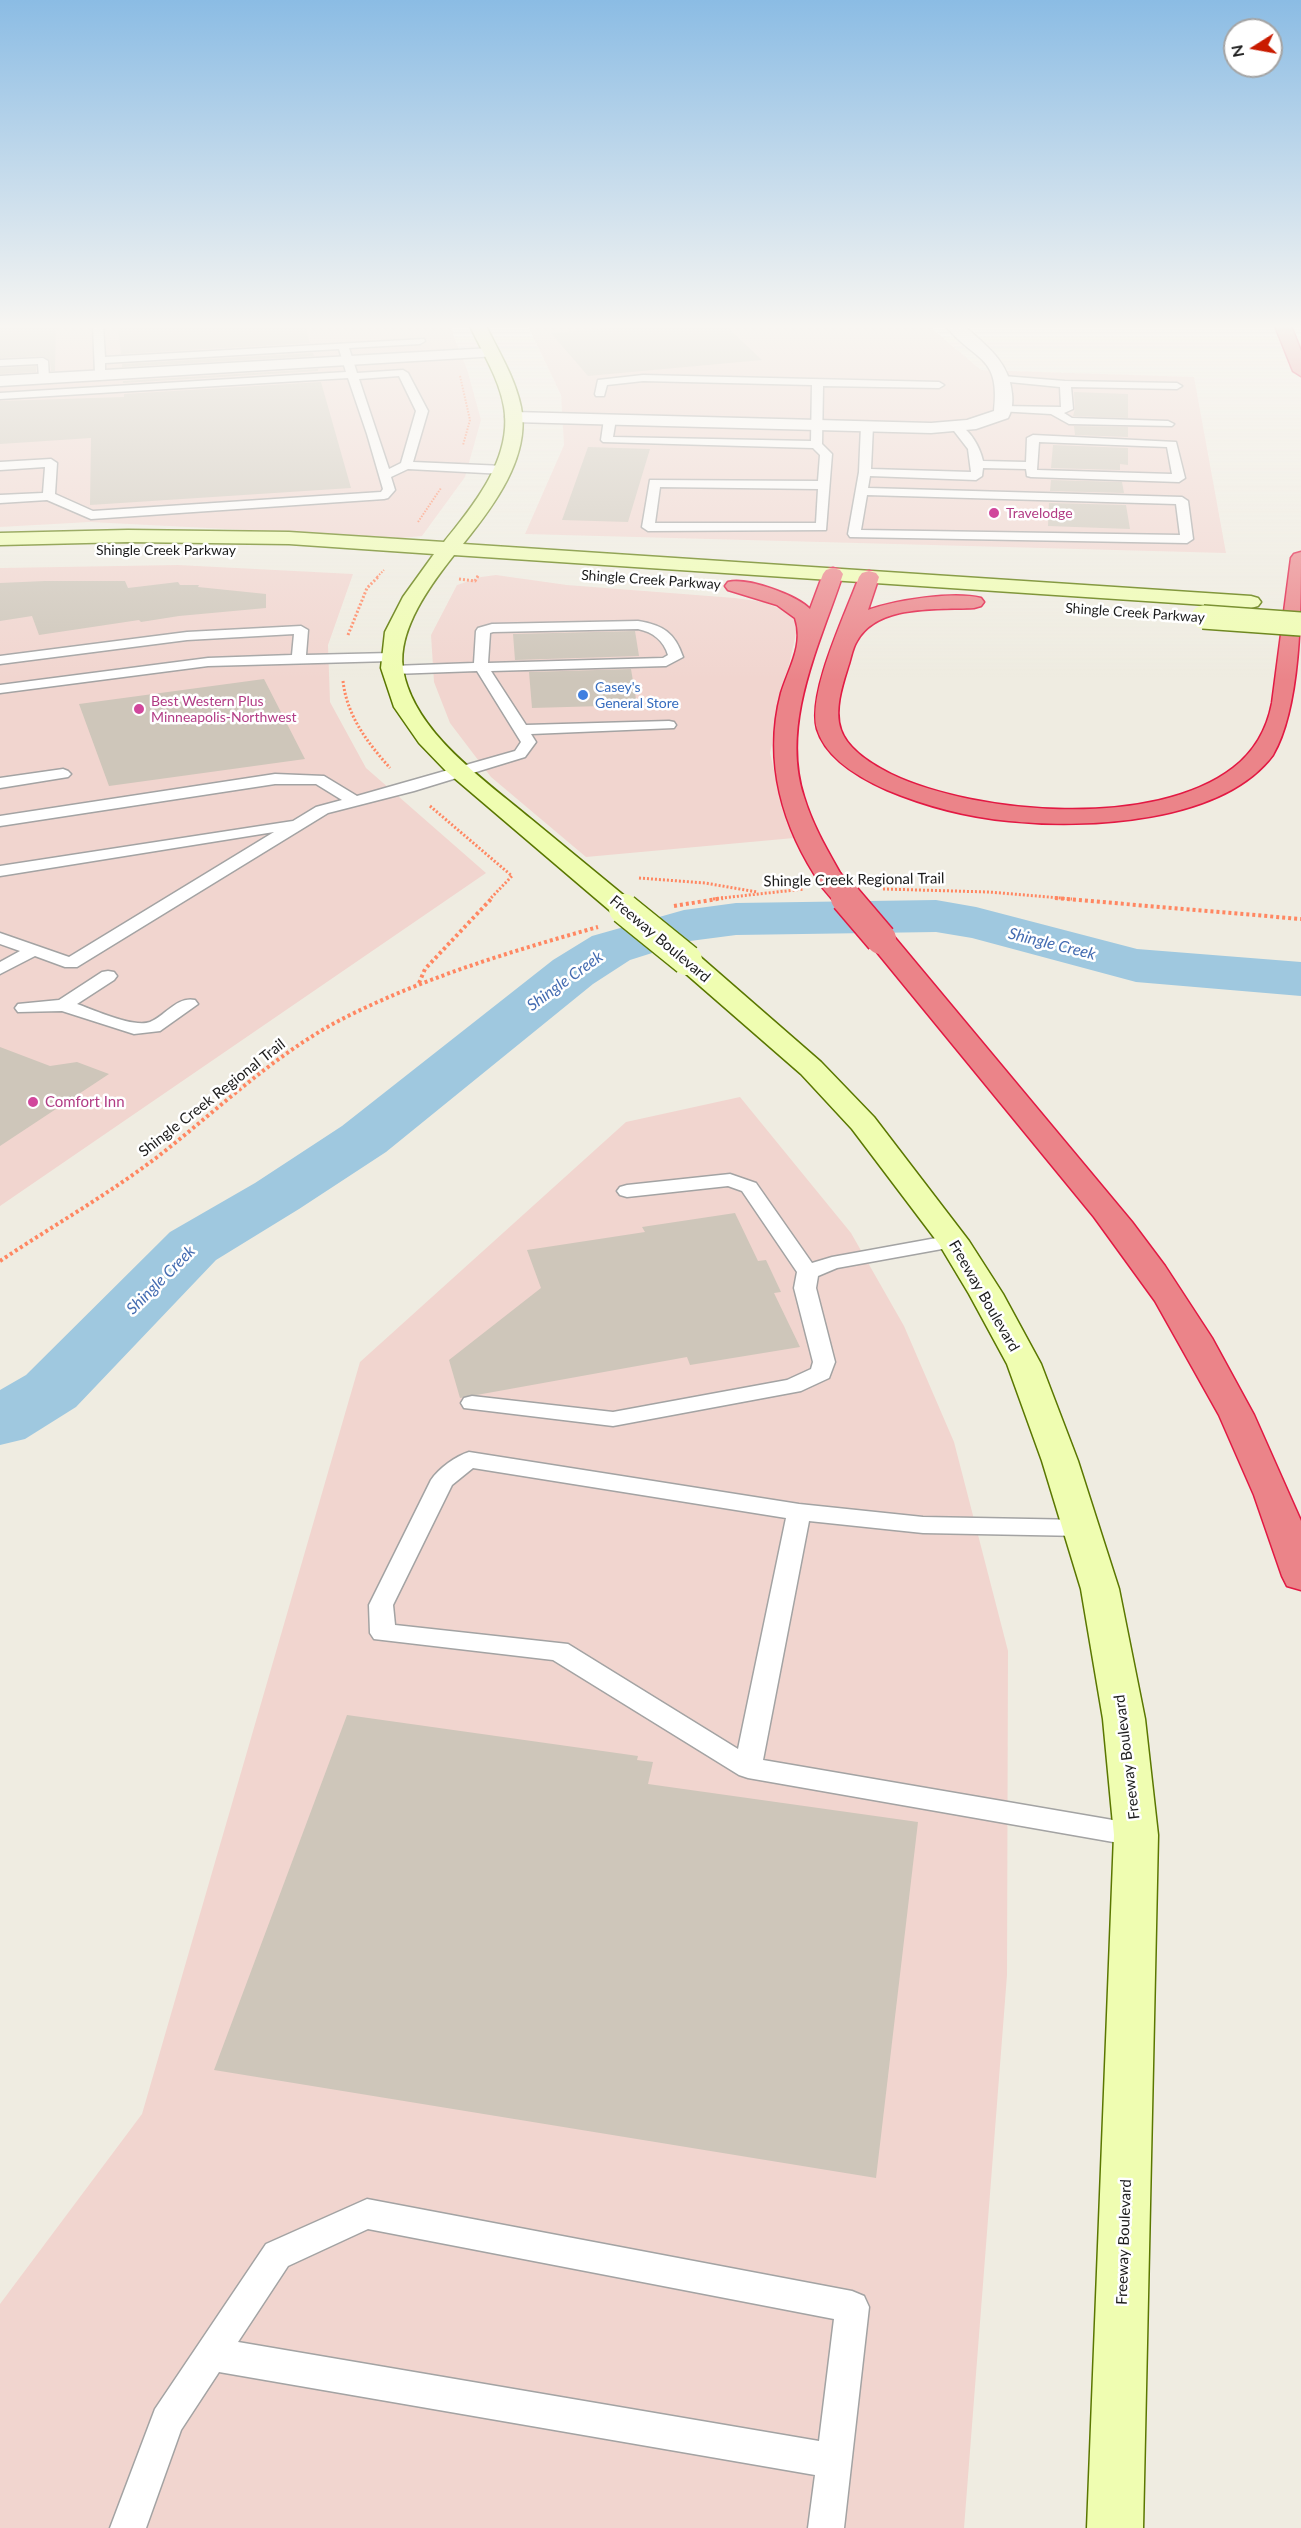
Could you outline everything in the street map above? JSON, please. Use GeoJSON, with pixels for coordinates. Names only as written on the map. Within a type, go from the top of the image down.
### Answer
{"type":"FeatureCollection","features":[{"type":"Feature","properties":{"kind":"highway"},"geometry":{"type":"LineString","coordinates":[[866,586],[847,639],[826,711],[828,727],[842,750],[887,781],[956,804],[1012,814],[1100,814],[1182,800],[1223,784],[1252,764],[1272,737],[1281,717],[1301,558]]}},
{"type":"Feature","properties":{"kind":"highway"},"geometry":{"type":"LineString","coordinates":[[830,583],[790,698],[785,723],[784,758],[792,802],[800,825],[831,880],[1103,1205],[1161,1286],[1197,1343],[1247,1440],[1270,1492],[1301,1576]]}},
{"type":"Feature","properties":{"kind":"highway"},"geometry":{"type":"LineString","coordinates":[[735,586],[775,597],[796,607],[806,618],[810,636]]}},
{"type":"Feature","properties":{"kind":"highway"},"geometry":{"type":"LineString","coordinates":[[847,639],[861,623],[879,614],[906,608],[974,602]]}},
{"type":"Feature","properties":{"kind":"street","name":"Freeway Boulevard"},"geometry":{"type":"LineString","coordinates":[[511,444],[504,470],[492,492],[462,535],[414,594],[394,636],[392,664],[396,688],[405,707],[428,739],[459,772],[687,960],[811,1068],[863,1123],[953,1241],[986,1294],[1024,1364],[1083,1528],[1100,1589],[1125,1719],[1136,1835],[1115,2528]]}},
{"type":"Feature","properties":{"kind":"street","name":"Shingle Creek Parkway"},"geometry":{"type":"LineString","coordinates":[[0,539],[128,536],[289,538],[735,586],[830,583]]}},
{"type":"Feature","properties":{"kind":"street","name":"Shingle Creek Parkway"},"geometry":{"type":"LineString","coordinates":[[0,555],[146,548],[443,556],[1202,608],[1301,624]]}},
{"type":"Feature","properties":{"kind":"street","name":"Shingle Creek Parkway"},"geometry":{"type":"LineString","coordinates":[[866,586],[974,602],[1202,608],[1301,605]]}},
{"type":"Feature","properties":{"kind":"lane"},"geometry":{"type":"LineString","coordinates":[[0,499],[49,496],[91,515],[375,497],[389,490],[377,444]]}},
{"type":"Feature","properties":{"kind":"lane"},"geometry":{"type":"LineString","coordinates":[[406,465],[412,444]]}},
{"type":"Feature","properties":{"kind":"lane"},"geometry":{"type":"LineString","coordinates":[[773,444],[816,445],[826,454],[822,527],[648,527],[654,483],[824,485]]}},
{"type":"Feature","properties":{"kind":"lane"},"geometry":{"type":"LineString","coordinates":[[862,491],[1182,501],[1187,539],[854,534],[865,472],[866,444]]}},
{"type":"Feature","properties":{"kind":"lane"},"geometry":{"type":"LineString","coordinates":[[865,472],[976,476],[978,464],[973,444]]}},
{"type":"Feature","properties":{"kind":"lane"},"geometry":{"type":"LineString","coordinates":[[1033,444],[1031,473],[1179,478],[1171,444]]}},
{"type":"Feature","properties":{"kind":"lane"},"geometry":{"type":"LineString","coordinates":[[0,466],[51,463],[49,496]]}},
{"type":"Feature","properties":{"kind":"lane"},"geometry":{"type":"LineString","coordinates":[[978,464],[1032,466]]}},
{"type":"Feature","properties":{"kind":"lane"},"geometry":{"type":"LineString","coordinates":[[385,476],[406,465],[504,470]]}},
{"type":"Feature","properties":{"kind":"lane"},"geometry":{"type":"LineString","coordinates":[[0,689],[208,662],[299,659],[481,667],[666,662],[676,657],[671,641],[650,627],[638,625],[492,628],[483,631],[481,667],[529,742],[520,754],[322,810],[71,963],[0,938]]}},
{"type":"Feature","properties":{"kind":"lane"},"geometry":{"type":"LineString","coordinates":[[0,660],[179,636],[259,630],[301,630],[299,659]]}},
{"type":"Feature","properties":{"kind":"lane"},"geometry":{"type":"LineString","coordinates":[[522,730],[669,726]]}},
{"type":"Feature","properties":{"kind":"lane"},"geometry":{"type":"LineString","coordinates":[[0,783],[63,774]]}},
{"type":"Feature","properties":{"kind":"lane"},"geometry":{"type":"LineString","coordinates":[[0,821],[301,777],[319,779],[355,802]]}},
{"type":"Feature","properties":{"kind":"lane"},"geometry":{"type":"LineString","coordinates":[[0,872],[301,823]]}},
{"type":"Feature","properties":{"kind":"lane"},"geometry":{"type":"LineString","coordinates":[[0,969],[34,950]]}},
{"type":"Feature","properties":{"kind":"lane"},"geometry":{"type":"LineString","coordinates":[[63,1005],[108,976]]}},
{"type":"Feature","properties":{"kind":"lane"},"geometry":{"type":"LineString","coordinates":[[24,1008],[63,1005],[134,1029],[154,1027],[189,1004]]}},
{"type":"Feature","properties":{"kind":"lane"},"geometry":{"type":"LineString","coordinates":[[472,1403],[612,1419],[793,1386],[821,1372],[824,1362],[805,1288],[807,1272],[749,1186],[730,1180],[627,1191]]}},
{"type":"Feature","properties":{"kind":"lane"},"geometry":{"type":"LineString","coordinates":[[807,1272],[832,1263],[953,1241]]}},
{"type":"Feature","properties":{"kind":"lane"},"geometry":{"type":"LineString","coordinates":[[1083,1528],[923,1525],[799,1512],[469,1460],[443,1480],[381,1605],[383,1633],[559,1651],[748,1768],[1136,1835]]}},
{"type":"Feature","properties":{"kind":"lane"},"geometry":{"type":"LineString","coordinates":[[748,1768],[799,1512]]}},
{"type":"Feature","properties":{"kind":"lane"},"geometry":{"type":"LineString","coordinates":[[128,2528],[167,2421],[277,2254],[367,2214],[852,2307],[826,2528]]}},
{"type":"Feature","properties":{"kind":"lane"},"geometry":{"type":"LineString","coordinates":[[211,2354],[834,2461]]}},
{"type":"Feature","properties":{"kind":"path"},"geometry":{"type":"LineString","coordinates":[[419,984],[425,969],[512,876]]}},
{"type":"Feature","properties":{"kind":"path"},"geometry":{"type":"LineString","coordinates":[[633,878],[705,883],[760,893]]}},
{"type":"Feature","properties":{"kind":"path","name":"Shingle Creek Regional Trail"},"geometry":{"type":"LineString","coordinates":[[667,908],[760,893],[805,889]]}},
{"type":"Feature","properties":{"kind":"path","name":"Shingle Creek Regional Trail"},"geometry":{"type":"LineString","coordinates":[[874,889],[956,890],[1301,919]]}},
{"type":"Feature","properties":{"kind":"path","name":"Shingle Creek Regional Trail"},"geometry":{"type":"LineString","coordinates":[[0,1261],[154,1159],[276,1060],[344,1018],[419,984],[520,949],[603,926]]}},
{"type":"Feature","properties":{"kind":"shaded area"},"geometry":{"type":"Polygon","coordinates":[[[0,444],[474,444],[465,477],[422,536],[402,538],[90,522],[0,527],[0,444]]]}},
{"type":"Feature","properties":{"kind":"shaded area"},"geometry":{"type":"Polygon","coordinates":[[[1206,444],[1226,553],[525,534],[564,445],[1206,444]]]}},
{"type":"Feature","properties":{"kind":"shaded area"},"geometry":{"type":"Polygon","coordinates":[[[178,565],[353,574],[328,645],[330,702],[366,768],[486,873],[0,1206],[0,568],[178,565]]]}},
{"type":"Feature","properties":{"kind":"shaded area"},"geometry":{"type":"Polygon","coordinates":[[[496,575],[567,585],[735,598],[764,602],[791,614],[798,624],[770,753],[778,788],[794,838],[586,857],[491,777],[450,723],[434,682],[431,635],[457,585],[496,575]]]}},
{"type":"Feature","properties":{"kind":"shaded area"},"geometry":{"type":"Polygon","coordinates":[[[740,1097],[851,1233],[904,1326],[954,1442],[1008,1651],[1007,1975],[964,2528],[0,2528],[0,2304],[142,2114],[360,1362],[626,1122],[740,1097]]]}},
{"type":"Feature","properties":{"kind":"building"},"geometry":{"type":"Polygon","coordinates":[[[91,444],[339,444],[351,488],[90,505],[91,444]]]}},
{"type":"Feature","properties":{"kind":"building"},"geometry":{"type":"Polygon","coordinates":[[[1053,445],[1128,448],[1128,465],[1120,464],[1120,470],[1051,468],[1053,445]]]}},
{"type":"Feature","properties":{"kind":"building"},"geometry":{"type":"Polygon","coordinates":[[[588,447],[650,449],[628,522],[562,520],[588,447]]]}},
{"type":"Feature","properties":{"kind":"building"},"geometry":{"type":"Polygon","coordinates":[[[1051,480],[1122,482],[1124,493],[1050,491],[1051,480]]]}},
{"type":"Feature","properties":{"kind":"building"},"geometry":{"type":"Polygon","coordinates":[[[1049,503],[1126,505],[1130,529],[1048,526],[1049,503]]]}},
{"type":"Feature","properties":{"kind":"building"},"geometry":{"type":"Polygon","coordinates":[[[125,581],[128,588],[178,582],[180,585],[199,585],[198,587],[266,594],[266,608],[141,622],[139,620],[39,635],[32,616],[0,621],[0,583],[125,581]]]}},
{"type":"Feature","properties":{"kind":"building","name":"Casey's General Store"},"geometry":{"type":"Polygon","coordinates":[[[635,631],[639,656],[515,660],[513,634],[635,631]]]}},
{"type":"Feature","properties":{"kind":"building","name":"Casey's General Store"},"geometry":{"type":"Polygon","coordinates":[[[631,669],[637,705],[532,708],[529,672],[631,669]]]}},
{"type":"Feature","properties":{"kind":"building"},"geometry":{"type":"Polygon","coordinates":[[[264,679],[305,759],[109,786],[79,704],[264,679]]]}},
{"type":"Feature","properties":{"kind":"building","name":"Comfort Inn"},"geometry":{"type":"Polygon","coordinates":[[[0,1047],[50,1066],[77,1062],[109,1074],[0,1146],[0,1047]]]}},
{"type":"Feature","properties":{"kind":"building"},"geometry":{"type":"Polygon","coordinates":[[[735,1213],[758,1261],[766,1260],[781,1292],[774,1293],[800,1347],[690,1365],[687,1357],[460,1398],[449,1360],[541,1288],[527,1250],[645,1232],[642,1227],[735,1213]]]}},
{"type":"Feature","properties":{"kind":"building"},"geometry":{"type":"Polygon","coordinates":[[[347,1715],[638,1756],[637,1760],[653,1762],[648,1784],[918,1822],[876,2178],[214,2070],[347,1715]]]}},
{"type":"Feature","properties":{"kind":"waterway","name":"Shingle Creek"},"geometry":{"type":"LineString","coordinates":[[0,1422],[51,1391],[193,1246],[277,1196],[364,1139],[573,972],[611,948],[684,926],[736,919],[936,916],[976,923],[1136,965],[1301,979]]}},
{"type":"Feature","properties":{"kind":"place","name":"Travelodge"},"geometry":{"type":"Point","coordinates":[994,513]}},
{"type":"Feature","properties":{"kind":"place","name":"Casey's General Store"},"geometry":{"type":"Point","coordinates":[583,695]}},
{"type":"Feature","properties":{"kind":"place","name":"Best Western Plus Minneapolis-Northwest"},"geometry":{"type":"Point","coordinates":[139,709]}},
{"type":"Feature","properties":{"kind":"place","name":"Comfort Inn"},"geometry":{"type":"Point","coordinates":[33,1102]}}]}
